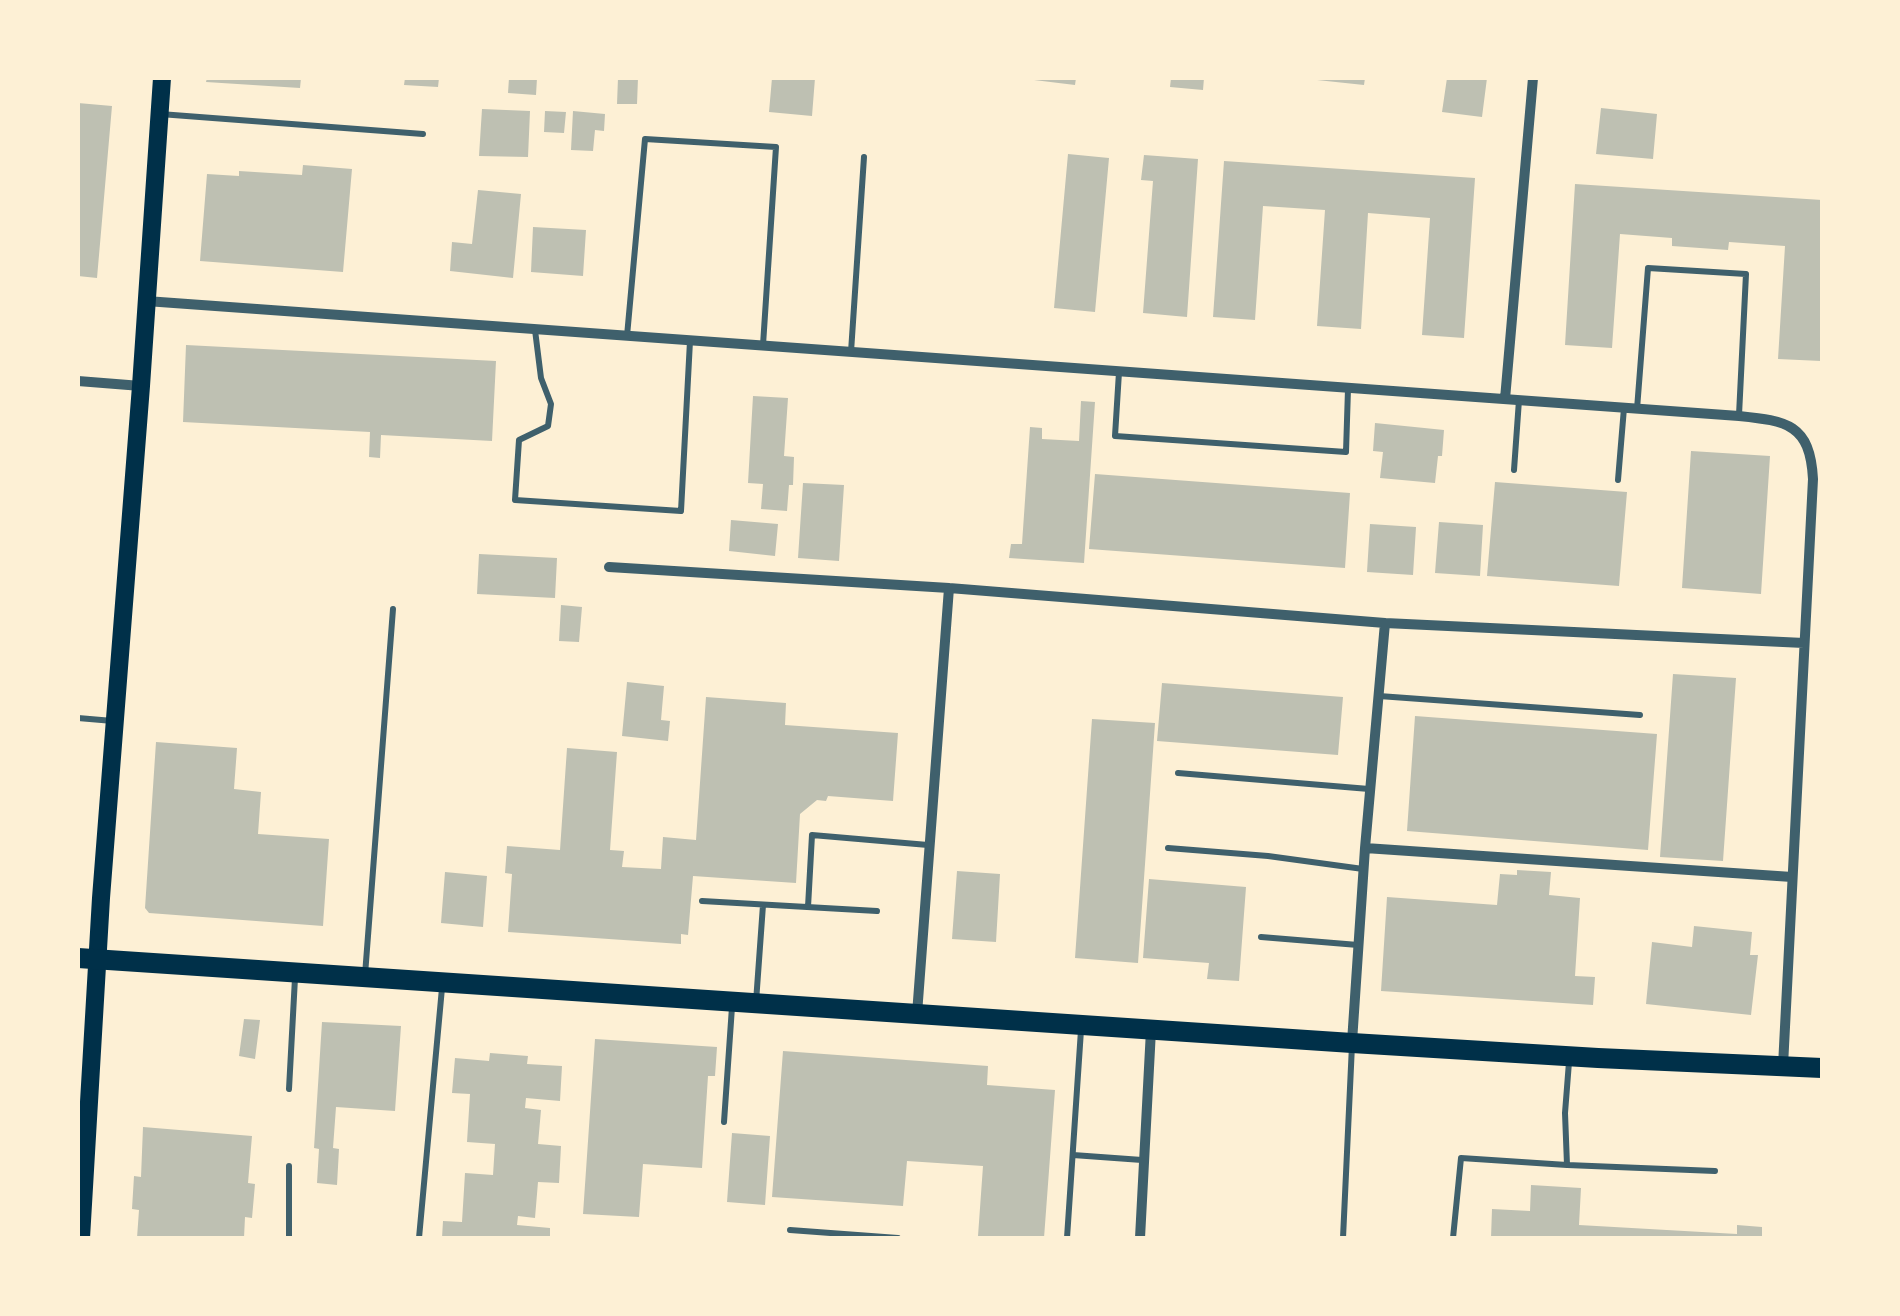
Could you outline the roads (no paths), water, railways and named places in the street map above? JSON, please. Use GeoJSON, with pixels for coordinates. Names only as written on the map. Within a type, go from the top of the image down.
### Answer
{"type":"FeatureCollection","features":[{"type":"Feature","properties":{"kind":"main road"},"geometry":{"type":"LineString","coordinates":[[82,1238],[88,958],[114,721],[162,78]]}},
{"type":"Feature","properties":{"kind":"main road"},"geometry":{"type":"LineString","coordinates":[[88,958],[1352,1043],[1822,1068]]}},
{"type":"Feature","properties":{"kind":"street"},"geometry":{"type":"LineString","coordinates":[[1505,400],[1533,78]]}},
{"type":"Feature","properties":{"kind":"street"},"geometry":{"type":"LineString","coordinates":[[146,301],[1738,416],[1770,419],[1798,432],[1810,450],[1812,479],[1783,1066]]}},
{"type":"Feature","properties":{"kind":"street"},"geometry":{"type":"LineString","coordinates":[[78,381],[141,386]]}},
{"type":"Feature","properties":{"kind":"street"},"geometry":{"type":"LineString","coordinates":[[609,567],[948,588],[1384,624],[1804,643]]}},
{"type":"Feature","properties":{"kind":"street"},"geometry":{"type":"LineString","coordinates":[[917,1014],[948,588]]}},
{"type":"Feature","properties":{"kind":"street"},"geometry":{"type":"LineString","coordinates":[[1352,1043],[1384,624]]}},
{"type":"Feature","properties":{"kind":"street"},"geometry":{"type":"LineString","coordinates":[[1364,848],[1792,877]]}},
{"type":"Feature","properties":{"kind":"street"},"geometry":{"type":"LineString","coordinates":[[1140,1238],[1151,1030]]}},
{"type":"Feature","properties":{"kind":"lane"},"geometry":{"type":"LineString","coordinates":[[159,114],[423,134]]}},
{"type":"Feature","properties":{"kind":"lane"},"geometry":{"type":"LineString","coordinates":[[628,336],[646,139],[776,147],[763,346]]}},
{"type":"Feature","properties":{"kind":"lane"},"geometry":{"type":"LineString","coordinates":[[851,352],[864,158]]}},
{"type":"Feature","properties":{"kind":"lane"},"geometry":{"type":"LineString","coordinates":[[1637,409],[1648,268],[1746,274],[1738,416]]}},
{"type":"Feature","properties":{"kind":"lane"},"geometry":{"type":"LineString","coordinates":[[535,329],[540,378],[551,404],[548,426],[519,440],[514,500],[681,511],[690,340]]}},
{"type":"Feature","properties":{"kind":"lane"},"geometry":{"type":"LineString","coordinates":[[1119,372],[1116,436],[1346,452],[1348,388]]}},
{"type":"Feature","properties":{"kind":"lane"},"geometry":{"type":"LineString","coordinates":[[1514,470],[1519,400]]}},
{"type":"Feature","properties":{"kind":"lane"},"geometry":{"type":"LineString","coordinates":[[1618,480],[1624,408]]}},
{"type":"Feature","properties":{"kind":"lane"},"geometry":{"type":"LineString","coordinates":[[366,976],[393,609]]}},
{"type":"Feature","properties":{"kind":"lane"},"geometry":{"type":"LineString","coordinates":[[1378,696],[1640,715]]}},
{"type":"Feature","properties":{"kind":"lane"},"geometry":{"type":"LineString","coordinates":[[78,718],[114,721]]}},
{"type":"Feature","properties":{"kind":"lane"},"geometry":{"type":"LineString","coordinates":[[1178,773],[1370,788]]}},
{"type":"Feature","properties":{"kind":"lane"},"geometry":{"type":"LineString","coordinates":[[808,907],[812,835],[928,845]]}},
{"type":"Feature","properties":{"kind":"lane"},"geometry":{"type":"LineString","coordinates":[[1168,848],[1363,869]]}},
{"type":"Feature","properties":{"kind":"lane"},"geometry":{"type":"LineString","coordinates":[[702,901],[877,911]]}},
{"type":"Feature","properties":{"kind":"lane"},"geometry":{"type":"LineString","coordinates":[[756,1003],[763,904]]}},
{"type":"Feature","properties":{"kind":"lane"},"geometry":{"type":"LineString","coordinates":[[1261,937],[1359,945]]}},
{"type":"Feature","properties":{"kind":"lane"},"geometry":{"type":"LineString","coordinates":[[288,1089],[296,972]]}},
{"type":"Feature","properties":{"kind":"lane"},"geometry":{"type":"LineString","coordinates":[[419,1238],[443,982]]}},
{"type":"Feature","properties":{"kind":"lane"},"geometry":{"type":"LineString","coordinates":[[724,1122],[732,1001]]}},
{"type":"Feature","properties":{"kind":"lane"},"geometry":{"type":"LineString","coordinates":[[1067,1238],[1082,1025]]}},
{"type":"Feature","properties":{"kind":"lane"},"geometry":{"type":"LineString","coordinates":[[1343,1238],[1352,1043]]}},
{"type":"Feature","properties":{"kind":"lane"},"geometry":{"type":"LineString","coordinates":[[1566,1165],[1569,1056]]}},
{"type":"Feature","properties":{"kind":"lane"},"geometry":{"type":"LineString","coordinates":[[1073,1155],[1142,1160]]}},
{"type":"Feature","properties":{"kind":"lane"},"geometry":{"type":"LineString","coordinates":[[1453,1238],[1461,1158],[1714,1172]]}},
{"type":"Feature","properties":{"kind":"lane"},"geometry":{"type":"LineString","coordinates":[[289,1166],[289,1238]]}},
{"type":"Feature","properties":{"kind":"lane"},"geometry":{"type":"LineString","coordinates":[[790,1230],[898,1238]]}}]}
